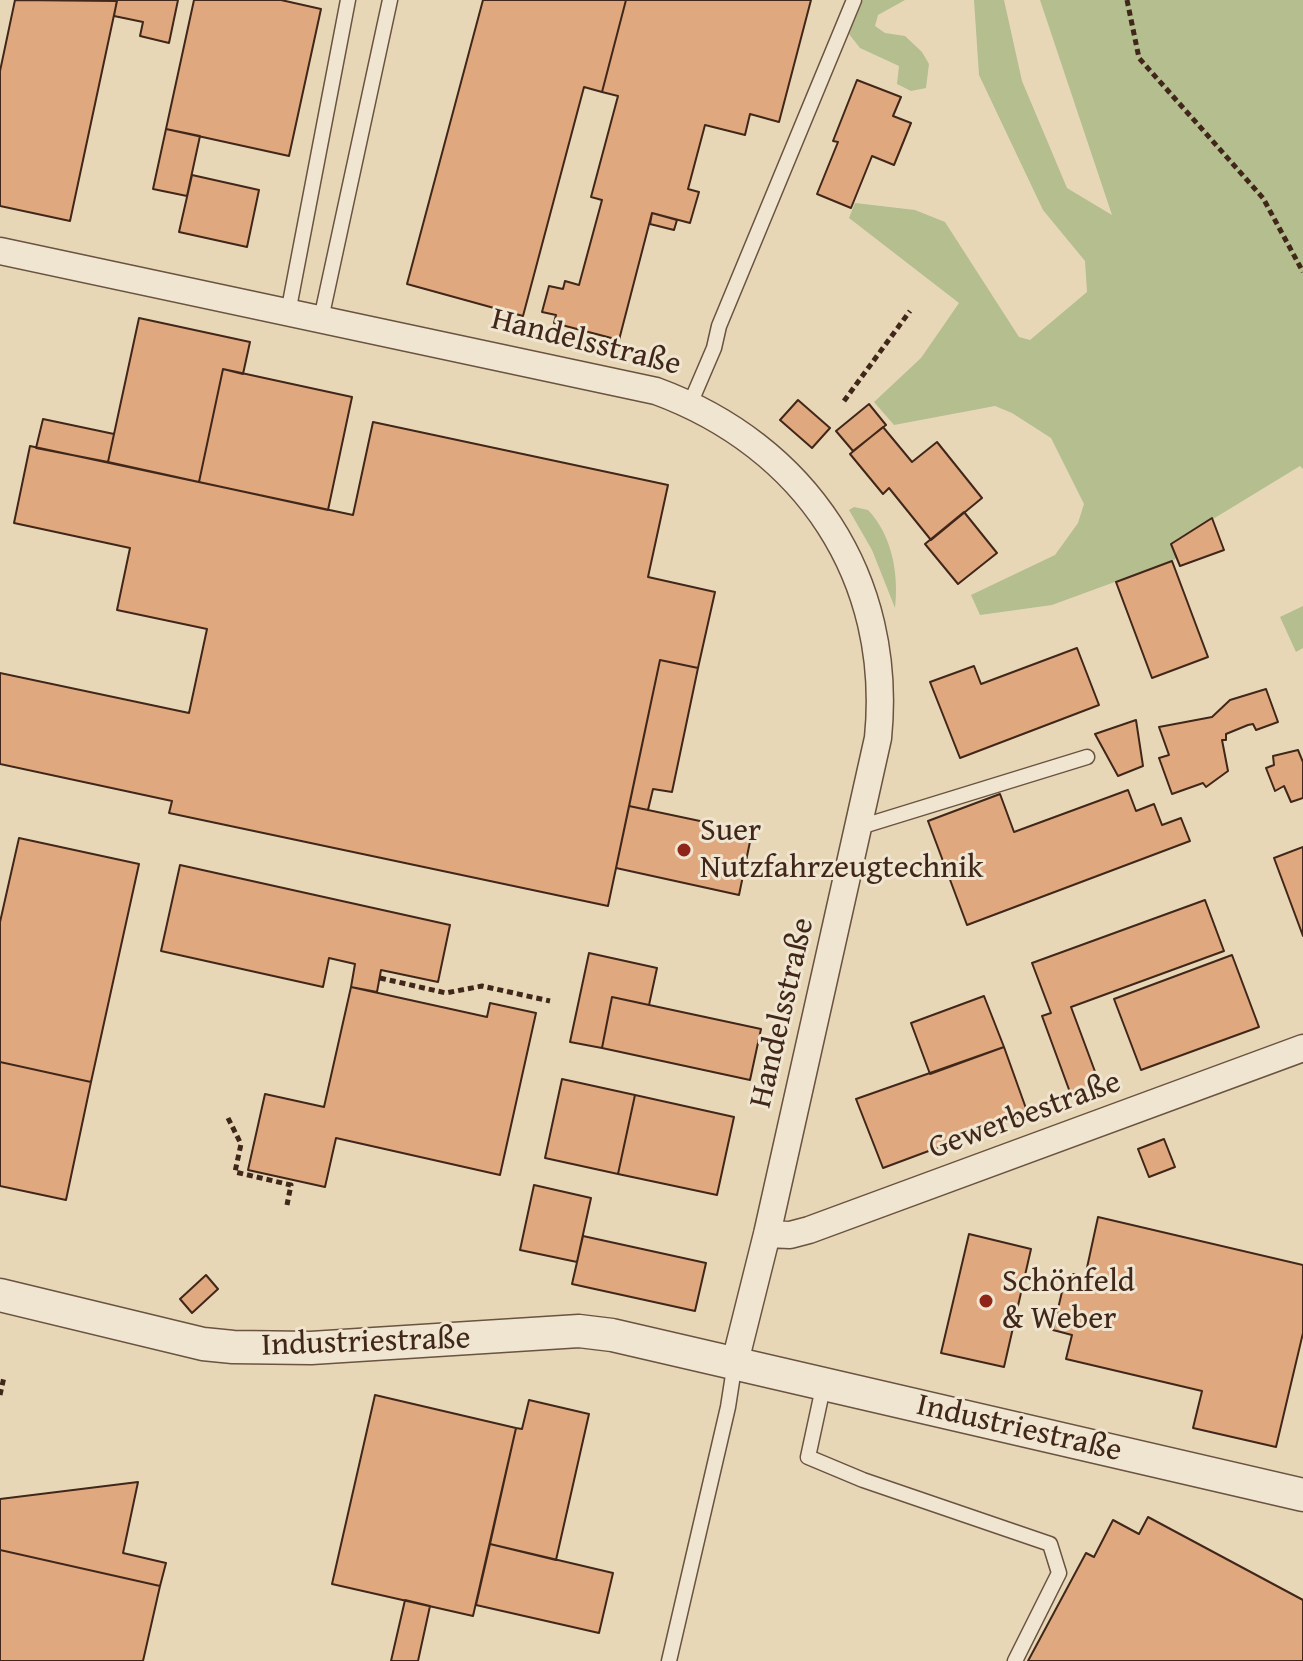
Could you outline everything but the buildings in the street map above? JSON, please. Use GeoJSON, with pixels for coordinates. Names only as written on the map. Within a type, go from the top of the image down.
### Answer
{"type":"FeatureCollection","features":[{"type":"Feature","properties":{"kind":"street","name":"Handelsstraße"},"geometry":{"type":"LineString","coordinates":[[0,251],[656,391],[690,404],[735,430],[787,472],[835,531],[860,582],[876,639],[881,676],[878,738],[767,1234],[735,1362]]}},
{"type":"Feature","properties":{"kind":"street","name":"Gewerbestraße"},"geometry":{"type":"LineString","coordinates":[[767,1234],[790,1235],[809,1230],[1303,1048]]}},
{"type":"Feature","properties":{"kind":"street","name":"Industriestraße"},"geometry":{"type":"LineString","coordinates":[[0,1295],[203,1344],[233,1347],[311,1348],[579,1331],[612,1335],[1303,1495]]}},
{"type":"Feature","properties":{"kind":"lane"},"geometry":{"type":"LineString","coordinates":[[288,313],[348,0]]}},
{"type":"Feature","properties":{"kind":"lane"},"geometry":{"type":"LineString","coordinates":[[321,319],[390,0]]}},
{"type":"Feature","properties":{"kind":"lane"},"geometry":{"type":"LineString","coordinates":[[690,404],[714,348],[719,326],[854,0]]}},
{"type":"Feature","properties":{"kind":"lane"},"geometry":{"type":"LineString","coordinates":[[860,827],[1087,757]]}},
{"type":"Feature","properties":{"kind":"lane"},"geometry":{"type":"LineString","coordinates":[[669,1661],[728,1407],[735,1362]]}},
{"type":"Feature","properties":{"kind":"lane"},"geometry":{"type":"LineString","coordinates":[[824,1383],[808,1457],[863,1480],[1050,1544],[1059,1573],[1015,1661]]}},
{"type":"Feature","properties":{"kind":"path"},"geometry":{"type":"LineString","coordinates":[[1127,0],[1139,58],[1263,198],[1303,272]]}},
{"type":"Feature","properties":{"kind":"path"},"geometry":{"type":"LineString","coordinates":[[844,401],[910,311]]}},
{"type":"Feature","properties":{"kind":"path"},"geometry":{"type":"LineString","coordinates":[[380,978],[446,993],[482,986],[550,1001]]}},
{"type":"Feature","properties":{"kind":"path"},"geometry":{"type":"LineString","coordinates":[[228,1118],[241,1144],[235,1172],[292,1183],[287,1205]]}},
{"type":"Feature","properties":{"kind":"path"},"geometry":{"type":"LineString","coordinates":[[0,1395],[4,1377]]}},
{"type":"Feature","properties":{"kind":"green space"},"geometry":{"type":"Polygon","coordinates":[[[863,0],[905,0],[878,15],[875,26],[885,33],[905,36],[922,52],[929,64],[926,88],[911,91],[897,84],[899,66],[860,48],[849,34],[863,0]]]}},
{"type":"Feature","properties":{"kind":"green space"},"geometry":{"type":"Polygon","coordinates":[[[974,0],[1004,0],[1022,81],[1067,188],[1112,215],[1040,0],[1303,0],[1303,469],[1300,466],[1172,544],[1177,558],[1172,561],[1052,605],[980,615],[971,595],[1055,555],[1078,523],[1084,504],[1051,438],[1012,413],[995,406],[894,425],[874,402],[921,358],[959,303],[849,218],[855,203],[915,210],[945,222],[1019,337],[1030,340],[1087,292],[1085,261],[1043,210],[979,75],[974,0]]]}},
{"type":"Feature","properties":{"kind":"green space"},"geometry":{"type":"Polygon","coordinates":[[[854,507],[868,510],[888,543],[895,569],[895,608],[872,550],[849,510],[854,507]]]}},
{"type":"Feature","properties":{"kind":"green space"},"geometry":{"type":"Polygon","coordinates":[[[1303,606],[1303,648],[1296,652],[1280,617],[1303,606]]]}},
{"type":"Feature","properties":{"kind":"place","name":"Suer Nutzfahrzeugtechnik"},"geometry":{"type":"Point","coordinates":[684,850]}},
{"type":"Feature","properties":{"kind":"place","name":"Schönfeld & Weber"},"geometry":{"type":"Point","coordinates":[986,1301]}}]}
